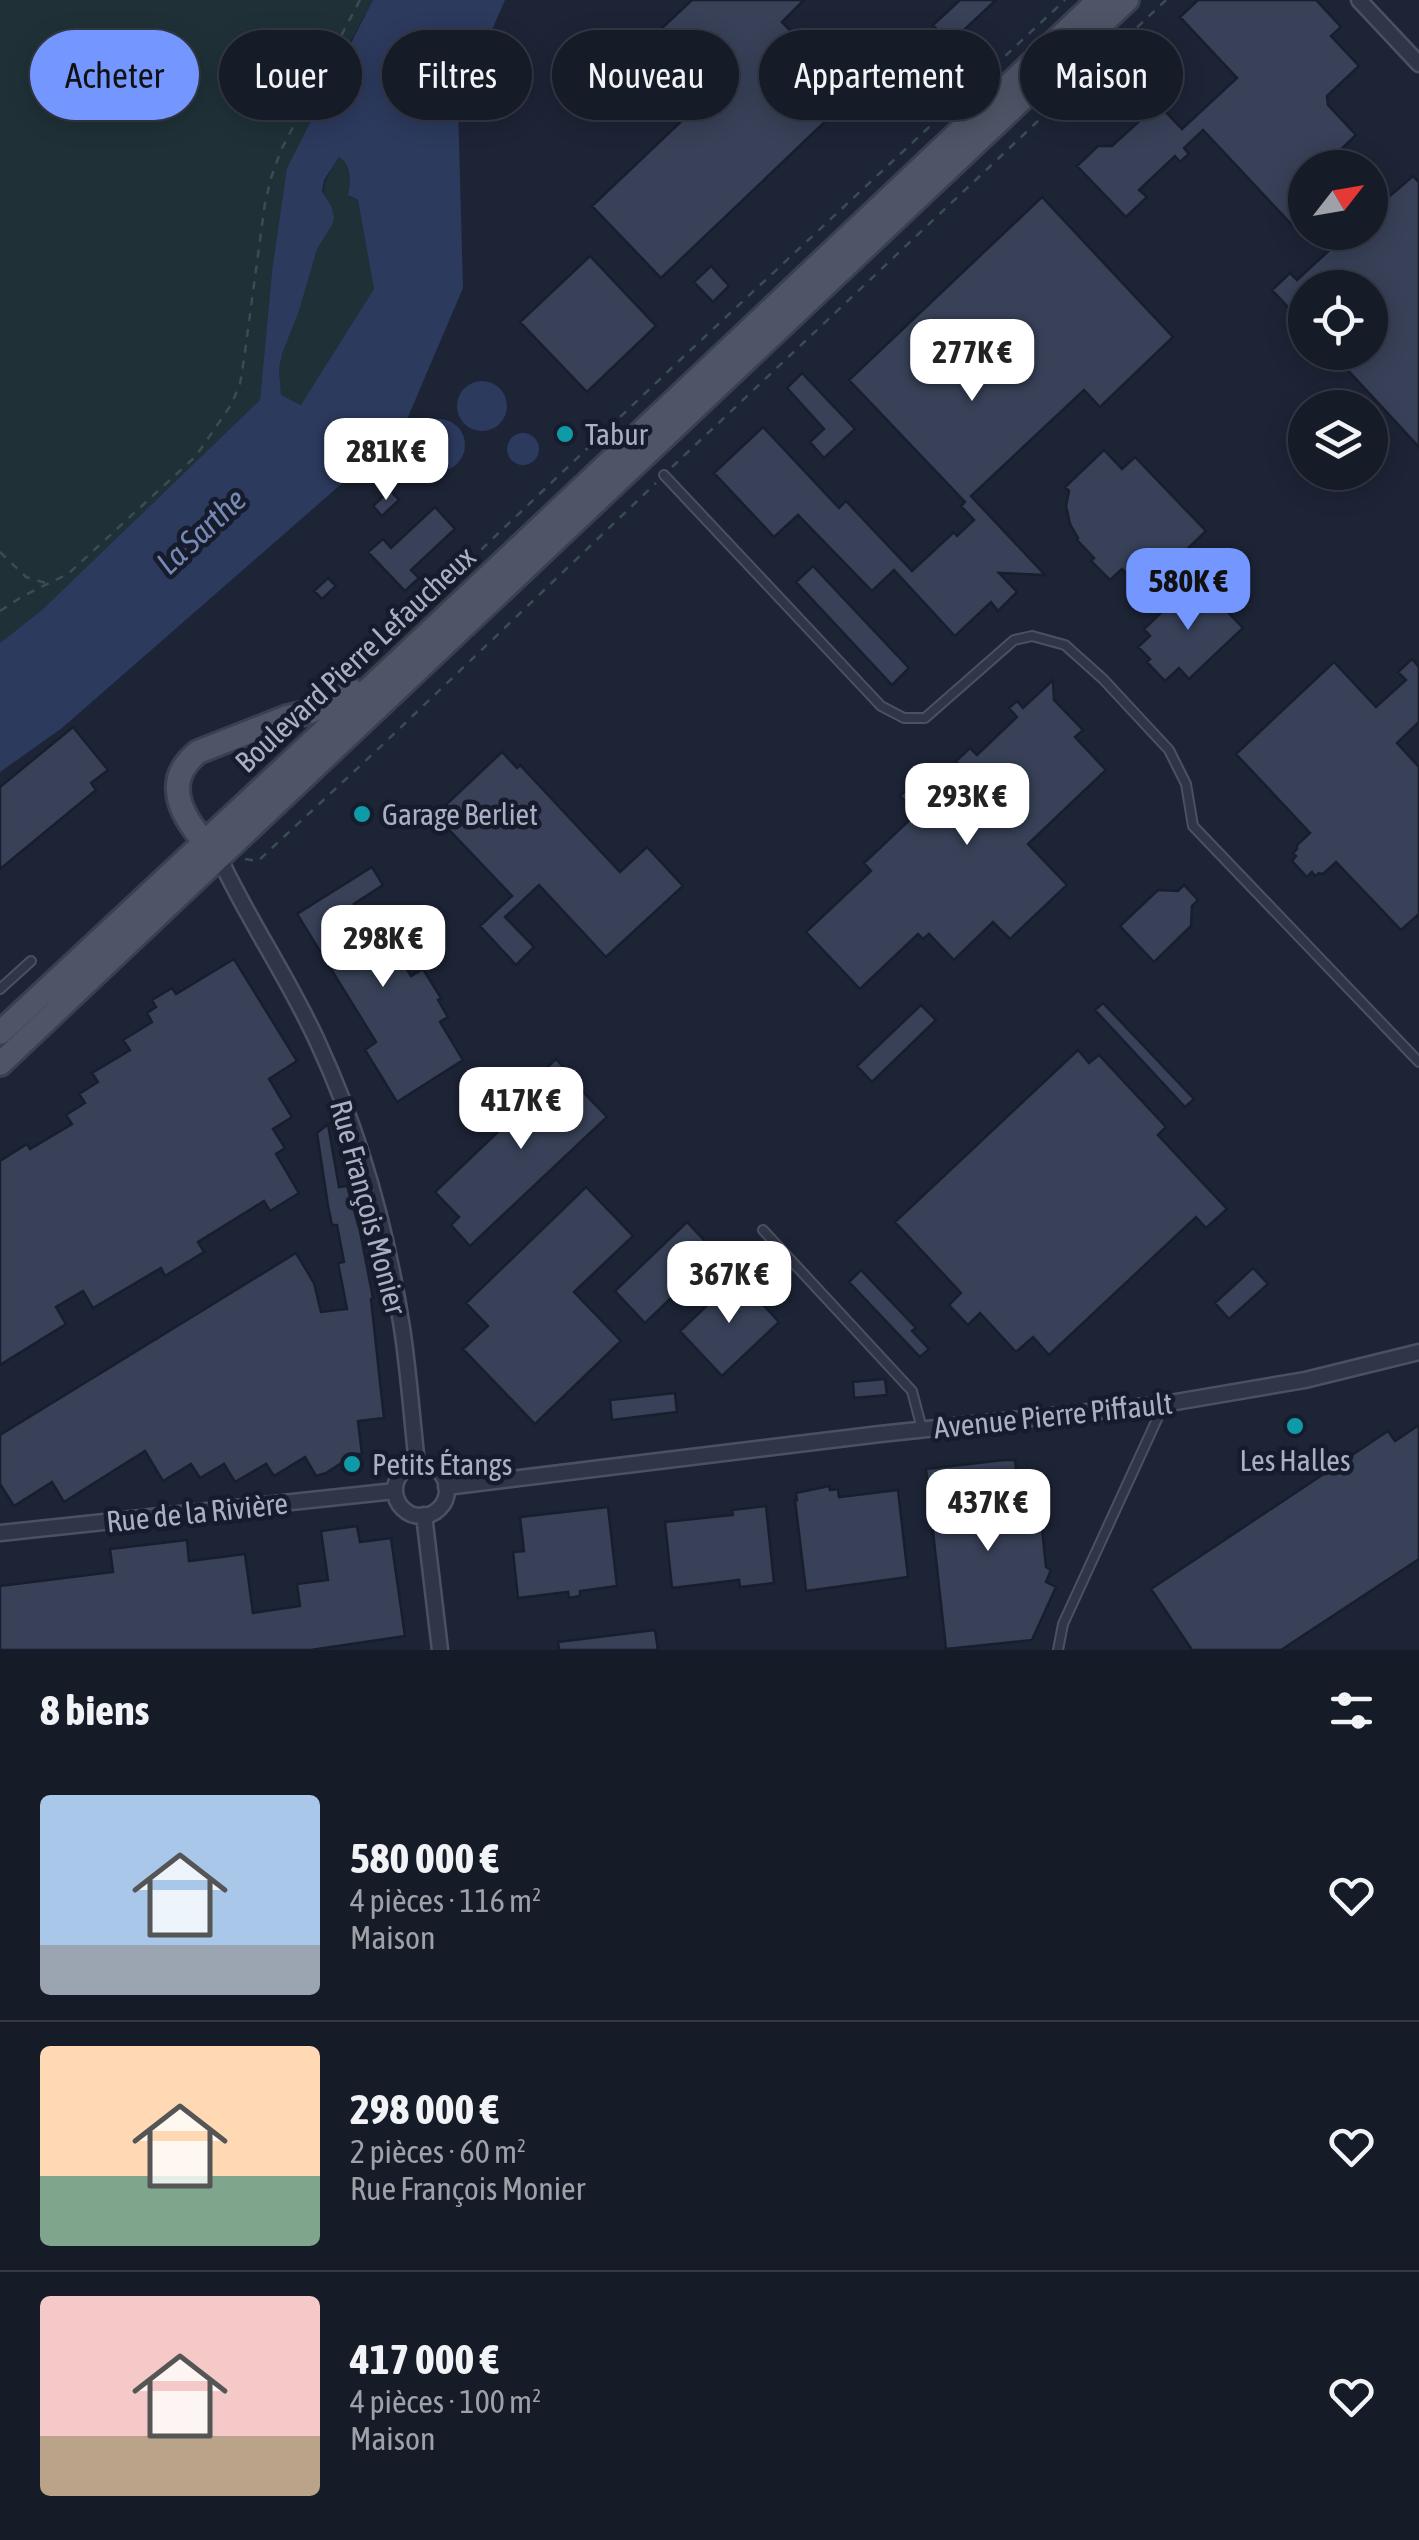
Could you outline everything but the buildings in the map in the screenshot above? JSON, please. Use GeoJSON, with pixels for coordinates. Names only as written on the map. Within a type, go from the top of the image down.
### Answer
{"type":"FeatureCollection","features":[{"type":"Feature","properties":{"kind":"main road","name":"Boulevard Pierre Lefaucheux"},"geometry":{"type":"LineString","coordinates":[[0,1064],[386,672],[1099,0]]}},
{"type":"Feature","properties":{"kind":"main road","name":"Boulevard Pierre Lefaucheux"},"geometry":{"type":"LineString","coordinates":[[0,1032],[211,849],[1126,0]]}},
{"type":"Feature","properties":{"kind":"main road"},"geometry":{"type":"LineString","coordinates":[[211,849],[178,799],[178,778],[188,759],[333,702],[386,672]]}},
{"type":"Feature","properties":{"kind":"street"},"geometry":{"type":"LineString","coordinates":[[1359,0],[1419,64]]}},
{"type":"Feature","properties":{"kind":"street","name":"Rue François Monier"},"geometry":{"type":"LineString","coordinates":[[211,849],[292,988],[320,1048],[361,1156],[397,1297],[417,1464]]}},
{"type":"Feature","properties":{"kind":"street","name":"Avenue Pierre Piffault"},"geometry":{"type":"LineString","coordinates":[[446,1487],[1164,1404],[1305,1380],[1419,1352]]}},
{"type":"Feature","properties":{"kind":"street"},"geometry":{"type":"LineString","coordinates":[[417,1464],[432,1466],[446,1487],[437,1510],[424,1515],[406,1511],[395,1491],[401,1473],[417,1464]]}},
{"type":"Feature","properties":{"kind":"street","name":"Rue de la Rivière"},"geometry":{"type":"LineString","coordinates":[[0,1533],[395,1491]]}},
{"type":"Feature","properties":{"kind":"street"},"geometry":{"type":"LineString","coordinates":[[424,1515],[440,1650]]}},
{"type":"Feature","properties":{"kind":"lane"},"geometry":{"type":"LineString","coordinates":[[664,475],[882,706],[904,718],[925,718],[1014,640],[1032,636],[1065,645],[1103,679],[1169,750],[1186,784],[1193,826],[1419,1062]]}},
{"type":"Feature","properties":{"kind":"lane"},"geometry":{"type":"LineString","coordinates":[[0,989],[31,961]]}},
{"type":"Feature","properties":{"kind":"lane"},"geometry":{"type":"LineString","coordinates":[[763,1230],[912,1391],[922,1429]]}},
{"type":"Feature","properties":{"kind":"lane"},"geometry":{"type":"LineString","coordinates":[[1058,1650],[1063,1624],[1164,1404]]}},
{"type":"Feature","properties":{"kind":"path"},"geometry":{"type":"LineString","coordinates":[[0,612],[68,574],[187,465],[231,405],[240,384],[271,178],[360,0]]}},
{"type":"Feature","properties":{"kind":"path","name":"Boulevard Pierre Lefaucheux"},"geometry":{"type":"LineString","coordinates":[[344,678],[1065,0]]}},
{"type":"Feature","properties":{"kind":"path"},"geometry":{"type":"LineString","coordinates":[[211,849],[258,860],[1166,0]]}},
{"type":"Feature","properties":{"kind":"path"},"geometry":{"type":"LineString","coordinates":[[0,552],[26,578],[52,582]]}},
{"type":"Feature","properties":{"kind":"shaded area"},"geometry":{"type":"Polygon","coordinates":[[[0,0],[373,0],[356,30],[219,30],[219,120],[323,120],[272,272],[260,400],[42,610],[0,643],[0,0]]]}},
{"type":"Feature","properties":{"kind":"shaded area"},"geometry":{"type":"Polygon","coordinates":[[[339,157],[348,172],[349,197],[358,200],[374,289],[302,405],[281,395],[279,369],[317,249],[332,225],[324,190],[339,157]]]}},
{"type":"Feature","properties":{"kind":"water","name":"La Sarthe"},"geometry":{"type":"Polygon","coordinates":[[[373,0],[505,0],[492,30],[382,30],[382,120],[458,120],[463,288],[402,431],[62,728],[0,772],[0,643],[42,610],[260,400],[287,168],[312,120],[362,120],[362,30],[358,30],[373,0]],[[339,157],[324,180],[322,191],[334,217],[317,249],[279,369],[281,395],[301,405],[374,289],[358,200],[348,195],[346,164],[339,157]]]}},
{"type":"Feature","properties":{"kind":"water"},"geometry":{"type":"Polygon","coordinates":[[[482,381],[500,388],[507,406],[500,424],[482,431],[464,424],[457,406],[464,388],[482,381]]]}},
{"type":"Feature","properties":{"kind":"water"},"geometry":{"type":"Polygon","coordinates":[[[439,419],[457,427],[465,445],[457,463],[439,471],[421,463],[413,445],[421,427],[439,419]]]}},
{"type":"Feature","properties":{"kind":"water"},"geometry":{"type":"Polygon","coordinates":[[[523,433],[535,437],[539,449],[535,461],[523,465],[511,461],[507,449],[511,437],[523,433]]]}},
{"type":"Feature","properties":{"kind":"place","name":"Tabur"},"geometry":{"type":"Point","coordinates":[565,434]}},
{"type":"Feature","properties":{"kind":"place","name":"Garage Berliet"},"geometry":{"type":"Point","coordinates":[362,814]}},
{"type":"Feature","properties":{"kind":"place","name":"Les Halles"},"geometry":{"type":"Point","coordinates":[1295,1426]}},
{"type":"Feature","properties":{"kind":"place","name":"Petits Étangs"},"geometry":{"type":"Point","coordinates":[352,1464]}}]}
